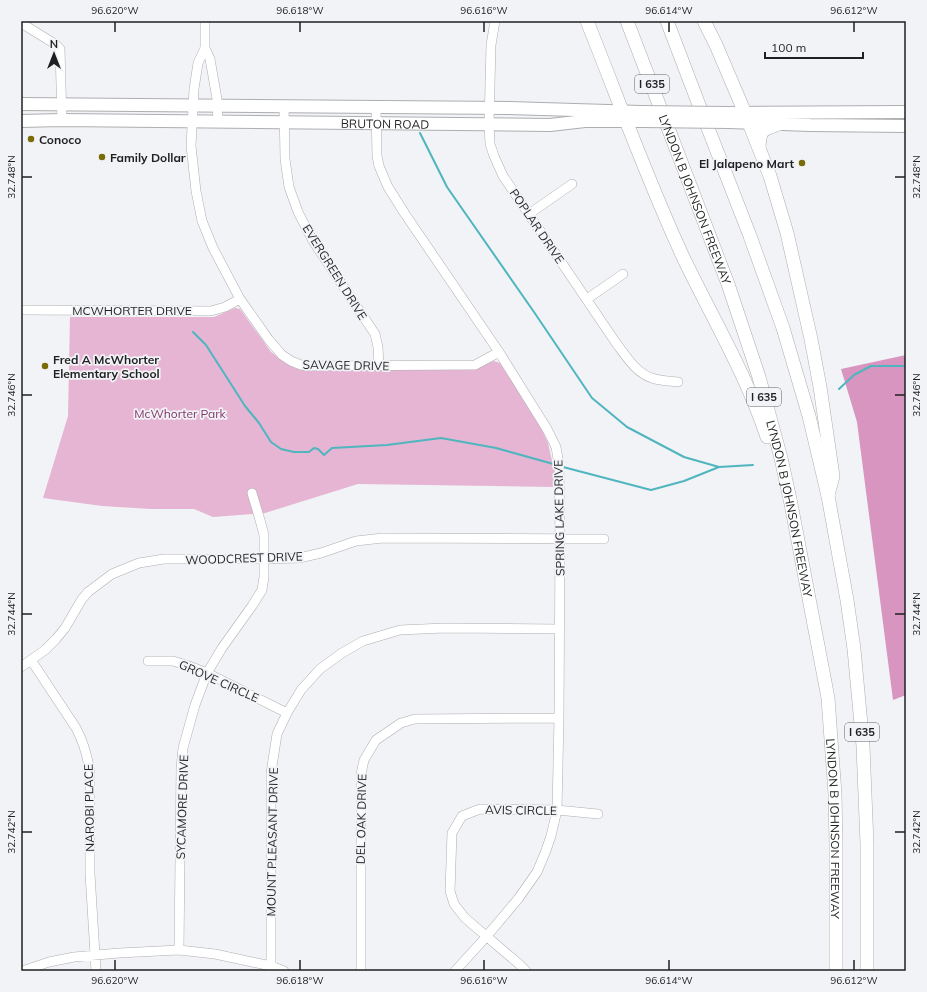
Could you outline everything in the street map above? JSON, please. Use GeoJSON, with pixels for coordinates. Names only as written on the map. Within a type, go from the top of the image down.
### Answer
{"type":"FeatureCollection","features":[{"type":"Feature","properties":{"kind":"highway"},"geometry":{"type":"LineString","coordinates":[[587,21],[665,215],[685,260],[728,345],[754,401],[775,461],[804,574]]}},
{"type":"Feature","properties":{"kind":"highway","name":"LYNDON B JOHNSON FREEWAY"},"geometry":{"type":"LineString","coordinates":[[627,21],[726,277],[745,332],[759,377],[792,504],[829,705],[835,794],[836,971]]}},
{"type":"Feature","properties":{"kind":"highway","name":"I 635"},"geometry":{"type":"LineString","coordinates":[[667,21],[750,236],[782,328],[809,416],[828,496],[847,600],[856,665],[864,746],[867,844],[867,971]]}},
{"type":"Feature","properties":{"kind":"highway"},"geometry":{"type":"LineString","coordinates":[[704,21],[716,45],[759,148],[770,176],[787,232],[820,387],[833,476],[828,496]]}},
{"type":"Feature","properties":{"kind":"highway"},"geometry":{"type":"LineString","coordinates":[[759,148],[760,135],[762,132],[767,128],[779,124]]}},
{"type":"Feature","properties":{"kind":"main road","name":"BRUTON ROAD"},"geometry":{"type":"LineString","coordinates":[[21,104],[558,109],[642,117],[747,118]]}},
{"type":"Feature","properties":{"kind":"main road"},"geometry":{"type":"LineString","coordinates":[[863,112],[863,126]]}},
{"type":"Feature","properties":{"kind":"main road"},"geometry":{"type":"LineString","coordinates":[[747,118],[810,113],[906,112]]}},
{"type":"Feature","properties":{"kind":"main road"},"geometry":{"type":"LineString","coordinates":[[810,113],[810,125]]}},
{"type":"Feature","properties":{"kind":"main road","name":"BRUTON ROAD"},"geometry":{"type":"LineString","coordinates":[[21,121],[62,120],[550,125],[585,122],[624,116]]}},
{"type":"Feature","properties":{"kind":"main road"},"geometry":{"type":"LineString","coordinates":[[747,118],[779,124],[906,126]]}},
{"type":"Feature","properties":{"kind":"street"},"geometry":{"type":"LineString","coordinates":[[205,21],[205,48],[210,58],[218,122]]}},
{"type":"Feature","properties":{"kind":"street","name":"POPLAR DRIVE"},"geometry":{"type":"LineString","coordinates":[[495,21],[491,45],[489,124],[490,144],[503,176],[616,343],[636,368],[651,378],[678,382]]}},
{"type":"Feature","properties":{"kind":"street"},"geometry":{"type":"LineString","coordinates":[[21,23],[55,44],[60,50],[62,120]]}},
{"type":"Feature","properties":{"kind":"street","name":"SAVAGE DRIVE"},"geometry":{"type":"LineString","coordinates":[[205,48],[198,63],[194,89],[191,146],[196,192],[202,220],[213,248],[240,299],[269,340],[282,355],[301,366],[475,365],[499,352]]}},
{"type":"Feature","properties":{"kind":"street","name":"EVERGREEN DRIVE"},"geometry":{"type":"LineString","coordinates":[[284,106],[285,159],[289,187],[298,212],[313,241],[375,334],[378,347],[379,366]]}},
{"type":"Feature","properties":{"kind":"street","name":"SPRING LAKE DRIVE"},"geometry":{"type":"LineString","coordinates":[[376,107],[376,156],[388,187],[499,352],[547,429],[558,454],[560,476],[560,538],[557,810],[551,836],[537,872],[518,899],[455,971]]}},
{"type":"Feature","properties":{"kind":"street"},"geometry":{"type":"LineString","coordinates":[[529,214],[572,184]]}},
{"type":"Feature","properties":{"kind":"street"},"geometry":{"type":"LineString","coordinates":[[586,299],[623,274]]}},
{"type":"Feature","properties":{"kind":"street","name":"MCWHORTER DRIVE"},"geometry":{"type":"LineString","coordinates":[[21,310],[211,311],[225,307],[240,299]]}},
{"type":"Feature","properties":{"kind":"street","name":"SYCAMORE DRIVE"},"geometry":{"type":"LineString","coordinates":[[179,950],[181,768],[183,748],[195,705],[207,673],[222,648],[262,590],[264,577],[264,535],[252,493]]}},
{"type":"Feature","properties":{"kind":"street","name":"WOODCREST DRIVE"},"geometry":{"type":"LineString","coordinates":[[21,667],[45,650],[56,639],[65,628],[82,599],[88,592],[112,574],[139,563],[164,560],[299,558],[356,542],[383,538],[604,539]]}},
{"type":"Feature","properties":{"kind":"street","name":"MOUNT PLEASANT DRIVE"},"geometry":{"type":"LineString","coordinates":[[271,966],[271,773],[277,734],[287,713],[301,690],[320,669],[342,652],[363,641],[400,630],[444,628],[559,629]]}},
{"type":"Feature","properties":{"kind":"street","name":"NAROBI PLACE"},"geometry":{"type":"LineString","coordinates":[[31,660],[76,728],[89,761],[90,874],[96,971]]}},
{"type":"Feature","properties":{"kind":"street","name":"GROVE CIRCLE"},"geometry":{"type":"LineString","coordinates":[[148,661],[173,661],[189,666],[207,673],[287,713]]}},
{"type":"Feature","properties":{"kind":"street","name":"DEL OAK DRIVE"},"geometry":{"type":"LineString","coordinates":[[361,971],[361,774],[364,760],[376,740],[400,723],[415,719],[559,718]]}},
{"type":"Feature","properties":{"kind":"street","name":"AVIS CIRCLE"},"geometry":{"type":"LineString","coordinates":[[526,971],[464,918],[454,904],[450,891],[452,833],[462,816],[480,809],[557,810],[598,814]]}},
{"type":"Feature","properties":{"kind":"street"},"geometry":{"type":"LineString","coordinates":[[22,971],[49,962],[74,957],[179,950],[215,954],[271,966],[284,971]]}},
{"type":"Feature","properties":{"kind":"green space","name":"McWhorter Park"},"geometry":{"type":"Polygon","coordinates":[[[235,308],[240,309],[271,352],[290,366],[307,370],[451,370],[473,369],[494,361],[500,363],[539,424],[548,443],[555,474],[554,487],[358,484],[265,513],[213,517],[194,509],[151,509],[102,506],[43,498],[68,416],[70,317],[214,317],[235,308]]]}},
{"type":"Feature","properties":{"kind":"shaded area"},"geometry":{"type":"Polygon","coordinates":[[[906,355],[906,695],[893,700],[857,422],[841,369],[906,355]]]}},
{"type":"Feature","properties":{"kind":"waterway"},"geometry":{"type":"LineString","coordinates":[[420,133],[447,187],[592,398],[627,427],[684,457],[719,467],[753,465]]}},
{"type":"Feature","properties":{"kind":"waterway"},"geometry":{"type":"LineString","coordinates":[[193,332],[206,345],[245,406],[259,423],[271,442],[281,449],[294,452],[309,452],[314,448],[318,449],[324,455],[332,448],[387,445],[441,438],[496,448],[557,465]]}},
{"type":"Feature","properties":{"kind":"waterway"},"geometry":{"type":"LineString","coordinates":[[839,389],[854,375],[871,366],[906,366]]}},
{"type":"Feature","properties":{"kind":"waterway"},"geometry":{"type":"LineString","coordinates":[[563,467],[651,490],[684,481],[719,467]]}},
{"type":"Feature","properties":{"kind":"place","name":"Conoco"},"geometry":{"type":"Point","coordinates":[31,139]}},
{"type":"Feature","properties":{"kind":"place","name":"Family Dollar"},"geometry":{"type":"Point","coordinates":[102,157]}},
{"type":"Feature","properties":{"kind":"place","name":"El Jalapeno Mart"},"geometry":{"type":"Point","coordinates":[802,163]}},
{"type":"Feature","properties":{"kind":"place","name":"Fred A McWhorter Elementary School"},"geometry":{"type":"Point","coordinates":[45,366]}}]}
